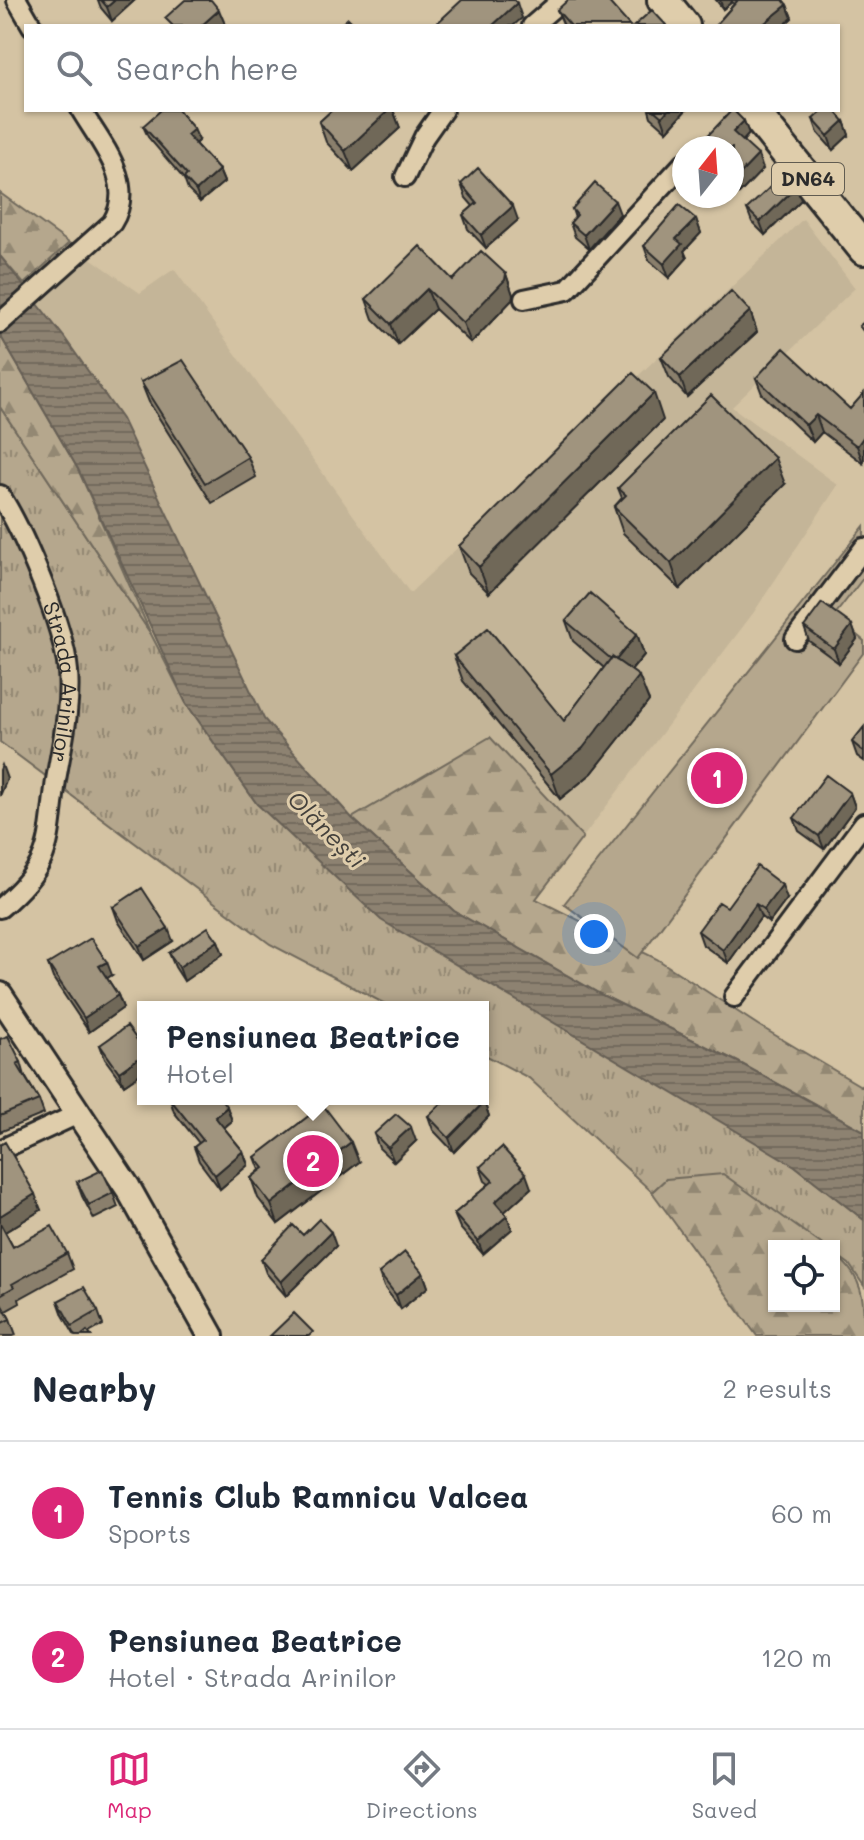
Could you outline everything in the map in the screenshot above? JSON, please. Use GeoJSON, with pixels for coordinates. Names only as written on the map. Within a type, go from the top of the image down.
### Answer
{"type":"FeatureCollection","features":[{"type":"Feature","properties":{"kind":"main road"},"geometry":{"type":"LineString","coordinates":[[663,0],[682,24]]}},
{"type":"Feature","properties":{"kind":"main road","name":"DN64"},"geometry":{"type":"LineString","coordinates":[[754,112],[864,249]]}},
{"type":"Feature","properties":{"kind":"street"},"geometry":{"type":"LineString","coordinates":[[17,0],[31,24]]}},
{"type":"Feature","properties":{"kind":"street"},"geometry":{"type":"LineString","coordinates":[[534,24],[562,0]]}},
{"type":"Feature","properties":{"kind":"street"},"geometry":{"type":"LineString","coordinates":[[0,323],[112,223],[121,199],[120,177],[82,112]]}},
{"type":"Feature","properties":{"kind":"street"},"geometry":{"type":"LineString","coordinates":[[405,177],[424,137],[442,112]]}},
{"type":"Feature","properties":{"kind":"street"},"geometry":{"type":"LineString","coordinates":[[524,299],[567,290],[672,176]]}},
{"type":"Feature","properties":{"kind":"street","name":"Strada Arinilor"},"geometry":{"type":"LineString","coordinates":[[0,495],[14,517],[54,620],[67,668],[68,703],[45,858],[30,883],[0,908]]}},
{"type":"Feature","properties":{"kind":"street"},"geometry":{"type":"LineString","coordinates":[[795,639],[864,548]]}},
{"type":"Feature","properties":{"kind":"street"},"geometry":{"type":"LineString","coordinates":[[734,997],[864,823]]}},
{"type":"Feature","properties":{"kind":"street"},"geometry":{"type":"LineString","coordinates":[[0,995],[128,1188],[211,1336]]}},
{"type":"Feature","properties":{"kind":"street"},"geometry":{"type":"LineString","coordinates":[[0,1150],[80,1113]]}},
{"type":"Feature","properties":{"kind":"shaded area"},"geometry":{"type":"Polygon","coordinates":[[[803,219],[855,288],[732,407],[838,485],[754,612],[583,837],[490,737],[352,818],[264,719],[122,419],[24,284],[69,243],[140,293],[174,269],[410,593],[803,219]]]}},
{"type":"Feature","properties":{"kind":"green space"},"geometry":{"type":"Polygon","coordinates":[[[0,193],[69,243],[24,284],[0,256],[0,193]]]}},
{"type":"Feature","properties":{"kind":"green space"},"geometry":{"type":"Polygon","coordinates":[[[0,335],[78,469],[151,634],[0,407],[0,335]]]}},
{"type":"Feature","properties":{"kind":"green space"},"geometry":{"type":"Polygon","coordinates":[[[0,407],[151,634],[186,703],[257,804],[795,1166],[864,1220],[864,1286],[849,1264],[840,1257],[840,1240],[810,1240],[666,1179],[652,1192],[529,1078],[489,1057],[489,1001],[379,1001],[270,944],[0,742],[0,407]]]}},
{"type":"Feature","properties":{"kind":"green space"},"geometry":{"type":"Polygon","coordinates":[[[864,526],[864,577],[834,616],[864,641],[864,652],[638,958],[564,904],[864,526]]]}},
{"type":"Feature","properties":{"kind":"green space"},"geometry":{"type":"Polygon","coordinates":[[[490,737],[583,837],[536,899],[657,959],[758,1025],[864,1088],[864,1131],[738,1062],[600,994],[454,911],[352,818],[490,737]]]}},
{"type":"Feature","properties":{"kind":"green space"},"geometry":{"type":"Polygon","coordinates":[[[723,1174],[816,1240],[768,1240],[768,1312],[840,1312],[840,1258],[857,1280],[860,1289],[864,1336],[757,1336],[652,1192],[666,1179],[723,1174]]]}},
{"type":"Feature","properties":{"kind":"water","name":"Olănești"},"geometry":{"type":"Polygon","coordinates":[[[0,256],[64,337],[122,419],[264,719],[352,818],[454,911],[600,994],[738,1062],[864,1131],[864,1220],[795,1166],[381,920],[257,804],[186,703],[78,469],[0,335],[0,256]]]}},
{"type":"Feature","properties":{"kind":"building"},"geometry":{"type":"Polygon","coordinates":[[[101,0],[115,0],[107,7],[101,0]]]}},
{"type":"Feature","properties":{"kind":"building"},"geometry":{"type":"Polygon","coordinates":[[[185,0],[211,0],[219,10],[203,24],[171,24],[165,18],[185,0]]]}},
{"type":"Feature","properties":{"kind":"building"},"geometry":{"type":"Polygon","coordinates":[[[462,0],[514,0],[517,3],[494,24],[436,24],[462,0]]]}},
{"type":"Feature","properties":{"kind":"building"},"geometry":{"type":"Polygon","coordinates":[[[568,0],[607,0],[628,24],[569,24],[557,10],[568,0]]]}},
{"type":"Feature","properties":{"kind":"building"},"geometry":{"type":"Polygon","coordinates":[[[738,0],[783,0],[787,5],[763,24],[717,24],[738,0]]]}},
{"type":"Feature","properties":{"kind":"building"},"geometry":{"type":"Polygon","coordinates":[[[652,10],[665,24],[636,24],[652,10]]]}},
{"type":"Feature","properties":{"kind":"building"},"geometry":{"type":"Polygon","coordinates":[[[159,112],[180,112],[194,129],[187,135],[219,170],[196,191],[184,178],[187,175],[143,126],[159,112]]]}},
{"type":"Feature","properties":{"kind":"building"},"geometry":{"type":"Polygon","coordinates":[[[330,112],[387,112],[345,151],[319,122],[330,112]]]}},
{"type":"Feature","properties":{"kind":"building"},"geometry":{"type":"Polygon","coordinates":[[[730,112],[735,112],[744,121],[733,132],[737,136],[707,136],[730,112]]]}},
{"type":"Feature","properties":{"kind":"building"},"geometry":{"type":"Polygon","coordinates":[[[821,112],[837,112],[844,121],[828,136],[813,119],[821,112]]]}},
{"type":"Feature","properties":{"kind":"building"},"geometry":{"type":"Polygon","coordinates":[[[744,142],[758,155],[744,170],[744,142]]]}},
{"type":"Feature","properties":{"kind":"building"},"geometry":{"type":"Polygon","coordinates":[[[478,168],[513,206],[481,235],[463,215],[477,203],[461,184],[478,168]]]}},
{"type":"Feature","properties":{"kind":"building"},"geometry":{"type":"Polygon","coordinates":[[[784,174],[796,187],[760,222],[747,209],[784,174]]]}},
{"type":"Feature","properties":{"kind":"building"},"geometry":{"type":"Polygon","coordinates":[[[595,183],[615,201],[584,235],[570,223],[577,215],[572,209],[595,183]]]}},
{"type":"Feature","properties":{"kind":"building"},"geometry":{"type":"Polygon","coordinates":[[[676,208],[683,208],[696,219],[676,239],[682,244],[664,264],[644,246],[676,208]]]}},
{"type":"Feature","properties":{"kind":"building"},"geometry":{"type":"Polygon","coordinates":[[[420,246],[453,280],[481,251],[506,274],[505,280],[463,323],[427,289],[391,324],[366,299],[420,246]]]}},
{"type":"Feature","properties":{"kind":"building"},"geometry":{"type":"Polygon","coordinates":[[[731,291],[750,311],[680,377],[661,357],[731,291]]]}},
{"type":"Feature","properties":{"kind":"building"},"geometry":{"type":"Polygon","coordinates":[[[784,348],[850,409],[864,393],[864,436],[857,446],[816,415],[806,425],[756,378],[784,348]]]}},
{"type":"Feature","properties":{"kind":"building"},"geometry":{"type":"Polygon","coordinates":[[[183,360],[248,457],[205,483],[141,382],[183,360]]]}},
{"type":"Feature","properties":{"kind":"building"},"geometry":{"type":"Polygon","coordinates":[[[633,373],[654,393],[479,567],[459,546],[633,373]]]}},
{"type":"Feature","properties":{"kind":"building"},"geometry":{"type":"Polygon","coordinates":[[[711,395],[775,458],[671,563],[614,507],[626,495],[618,488],[711,395]]]}},
{"type":"Feature","properties":{"kind":"building"},"geometry":{"type":"Polygon","coordinates":[[[590,593],[637,634],[616,660],[566,621],[590,593]]]}},
{"type":"Feature","properties":{"kind":"building"},"geometry":{"type":"Polygon","coordinates":[[[822,603],[852,625],[834,649],[804,627],[822,603]]]}},
{"type":"Feature","properties":{"kind":"building"},"geometry":{"type":"Polygon","coordinates":[[[488,628],[564,721],[612,657],[639,676],[583,748],[551,774],[454,656],[488,628]]]}},
{"type":"Feature","properties":{"kind":"building"},"geometry":{"type":"Polygon","coordinates":[[[864,727],[864,752],[852,742],[864,727]]]}},
{"type":"Feature","properties":{"kind":"building"},"geometry":{"type":"Polygon","coordinates":[[[826,775],[850,793],[819,836],[794,818],[826,775]]]}},
{"type":"Feature","properties":{"kind":"building"},"geometry":{"type":"Polygon","coordinates":[[[757,866],[782,885],[764,909],[756,904],[723,950],[698,931],[719,902],[727,907],[757,866]]]}},
{"type":"Feature","properties":{"kind":"building"},"geometry":{"type":"Polygon","coordinates":[[[142,888],[168,928],[139,946],[113,907],[142,888]]]}},
{"type":"Feature","properties":{"kind":"building"},"geometry":{"type":"Polygon","coordinates":[[[208,927],[218,941],[179,967],[169,953],[208,927]]]}},
{"type":"Feature","properties":{"kind":"building"},"geometry":{"type":"Polygon","coordinates":[[[91,938],[107,962],[99,966],[118,995],[84,1018],[48,964],[91,938]]]}},
{"type":"Feature","properties":{"kind":"building"},"geometry":{"type":"Polygon","coordinates":[[[127,1026],[137,1040],[137,1059],[119,1072],[100,1045],[127,1026]]]}},
{"type":"Feature","properties":{"kind":"building"},"geometry":{"type":"Polygon","coordinates":[[[8,1036],[21,1062],[17,1064],[39,1100],[0,1116],[0,1039],[8,1036]]]}},
{"type":"Feature","properties":{"kind":"building"},"geometry":{"type":"Polygon","coordinates":[[[175,1105],[226,1105],[227,1107],[215,1117],[243,1151],[215,1175],[194,1147],[203,1140],[175,1105]]]}},
{"type":"Feature","properties":{"kind":"building"},"geometry":{"type":"Polygon","coordinates":[[[323,1105],[351,1142],[271,1204],[251,1178],[264,1168],[255,1157],[323,1105]]]}},
{"type":"Feature","properties":{"kind":"building"},"geometry":{"type":"Polygon","coordinates":[[[440,1105],[481,1105],[449,1138],[428,1116],[440,1105]]]}},
{"type":"Feature","properties":{"kind":"building"},"geometry":{"type":"Polygon","coordinates":[[[396,1114],[411,1127],[388,1148],[374,1134],[396,1114]]]}},
{"type":"Feature","properties":{"kind":"building"},"geometry":{"type":"Polygon","coordinates":[[[5,1142],[35,1194],[0,1216],[0,1145],[5,1142]]]}},
{"type":"Feature","properties":{"kind":"building"},"geometry":{"type":"Polygon","coordinates":[[[502,1147],[526,1174],[495,1202],[507,1216],[478,1241],[454,1214],[493,1181],[480,1167],[502,1147]]]}},
{"type":"Feature","properties":{"kind":"building"},"geometry":{"type":"Polygon","coordinates":[[[102,1170],[113,1193],[89,1205],[77,1182],[102,1170]]]}},
{"type":"Feature","properties":{"kind":"building"},"geometry":{"type":"Polygon","coordinates":[[[319,1219],[331,1232],[281,1282],[261,1259],[293,1225],[303,1235],[319,1219]]]}},
{"type":"Feature","properties":{"kind":"building"},"geometry":{"type":"Polygon","coordinates":[[[0,1223],[13,1247],[52,1226],[67,1253],[12,1284],[14,1287],[0,1295],[0,1223]]]}},
{"type":"Feature","properties":{"kind":"building"},"geometry":{"type":"Polygon","coordinates":[[[405,1252],[423,1273],[396,1295],[379,1273],[405,1252]]]}},
{"type":"Feature","properties":{"kind":"building"},"geometry":{"type":"Polygon","coordinates":[[[84,1287],[98,1311],[72,1326],[58,1301],[84,1287]]]}},
{"type":"Feature","properties":{"kind":"building"},"geometry":{"type":"Polygon","coordinates":[[[0,1302],[10,1319],[0,1324],[0,1302]]]}},
{"type":"Feature","properties":{"kind":"building"},"geometry":{"type":"Polygon","coordinates":[[[294,1313],[313,1332],[309,1336],[270,1336],[294,1313]]]}},
{"type":"Feature","properties":{"kind":"place","name":"Tennis Club Ramnicu Valcea"},"geometry":{"type":"Point","coordinates":[717,778]}},
{"type":"Feature","properties":{"kind":"place","name":"Pensiunea Beatrice"},"geometry":{"type":"Point","coordinates":[313,1161]}}]}
